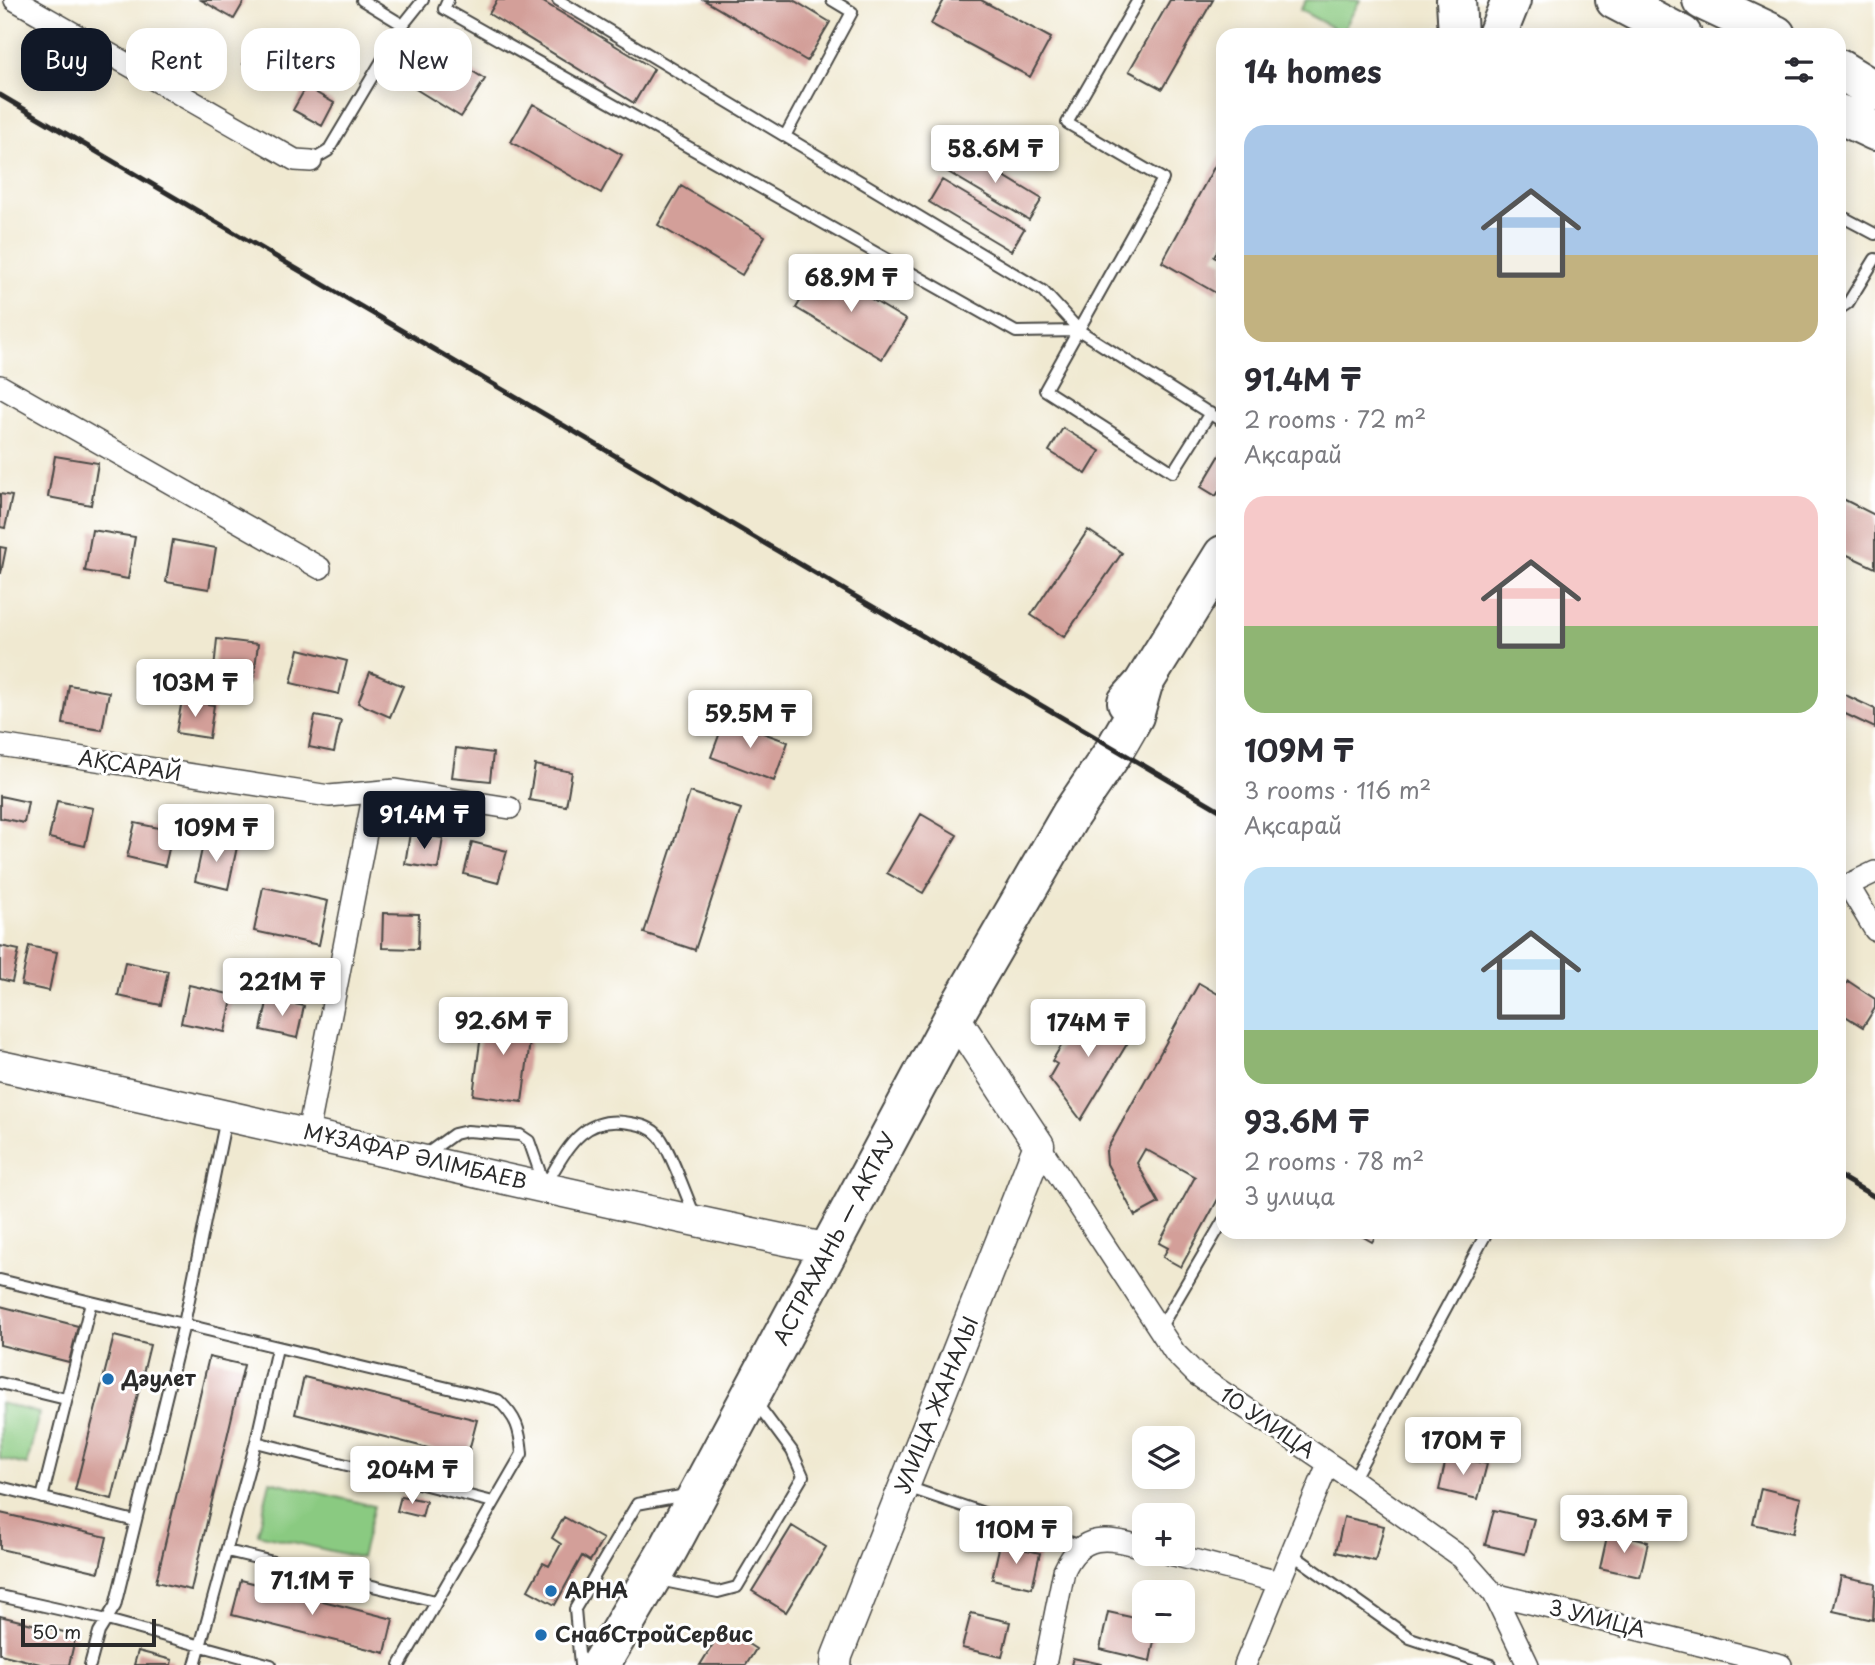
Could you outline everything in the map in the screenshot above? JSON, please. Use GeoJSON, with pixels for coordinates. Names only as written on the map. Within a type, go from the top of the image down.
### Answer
{"type":"FeatureCollection","features":[{"type":"Feature","properties":{"kind":"highway"},"geometry":{"type":"LineString","coordinates":[[1456,0],[1458,28]]}},
{"type":"Feature","properties":{"kind":"highway"},"geometry":{"type":"LineString","coordinates":[[1487,28],[1489,0]]}},
{"type":"Feature","properties":{"kind":"highway"},"geometry":{"type":"LineString","coordinates":[[1500,28],[1511,0]]}},
{"type":"Feature","properties":{"kind":"highway"},"geometry":{"type":"LineString","coordinates":[[1615,0],[1669,28]]}},
{"type":"Feature","properties":{"kind":"highway"},"geometry":{"type":"LineString","coordinates":[[1702,0],[1761,28]]}},
{"type":"Feature","properties":{"kind":"highway"},"geometry":{"type":"LineString","coordinates":[[1726,0],[1772,28]]}},
{"type":"Feature","properties":{"kind":"highway"},"geometry":{"type":"LineString","coordinates":[[1846,73],[1875,89]]}},
{"type":"Feature","properties":{"kind":"highway"},"geometry":{"type":"LineString","coordinates":[[1846,117],[1875,131]]}},
{"type":"Feature","properties":{"kind":"highway","name":"АСТРАХАНЬ — АКТАУ"},"geometry":{"type":"LineString","coordinates":[[600,1665],[752,1396],[954,1016],[1071,814],[1082,778],[1099,744],[1121,708],[1143,684],[1216,566]]}},
{"type":"Feature","properties":{"kind":"street"},"geometry":{"type":"LineString","coordinates":[[15,0],[295,160],[311,161]]}},
{"type":"Feature","properties":{"kind":"street"},"geometry":{"type":"LineString","coordinates":[[0,386],[320,568]]}},
{"type":"Feature","properties":{"kind":"street","name":"АҚСАРАЙ"},"geometry":{"type":"LineString","coordinates":[[0,745],[328,796],[395,790],[510,808]]}},
{"type":"Feature","properties":{"kind":"street"},"geometry":{"type":"LineString","coordinates":[[308,1133],[374,792]]}},
{"type":"Feature","properties":{"kind":"street"},"geometry":{"type":"LineString","coordinates":[[1875,872],[1848,885],[1875,930]]}},
{"type":"Feature","properties":{"kind":"street"},"geometry":{"type":"LineString","coordinates":[[954,1016],[1039,1145]]}},
{"type":"Feature","properties":{"kind":"street","name":"МҰЗАФАР ӘЛІМБАЕВ"},"geometry":{"type":"LineString","coordinates":[[0,1066],[697,1222],[830,1249]]}},
{"type":"Feature","properties":{"kind":"street","name":"10 УЛИЦА"},"geometry":{"type":"LineString","coordinates":[[1039,1145],[1175,1353],[1197,1375],[1353,1480],[1462,1559],[1494,1594],[1524,1664]]}},
{"type":"Feature","properties":{"kind":"street","name":"УЛИЦА ЖАНАЛЫ"},"geometry":{"type":"LineString","coordinates":[[836,1665],[837,1656],[1039,1145]]}},
{"type":"Feature","properties":{"kind":"street"},"geometry":{"type":"LineString","coordinates":[[1245,1665],[1328,1464]]}},
{"type":"Feature","properties":{"kind":"street"},"geometry":{"type":"LineString","coordinates":[[1045,1665],[1064,1571],[1071,1557],[1081,1546],[1097,1540],[1113,1539],[1132,1544]]}},
{"type":"Feature","properties":{"kind":"street"},"geometry":{"type":"LineString","coordinates":[[1195,1560],[1279,1582]]}},
{"type":"Feature","properties":{"kind":"street","name":"3 УЛИЦА"},"geometry":{"type":"LineString","coordinates":[[1494,1594],[1781,1665]]}},
{"type":"Feature","properties":{"kind":"lane"},"geometry":{"type":"LineString","coordinates":[[362,0],[403,25]]}},
{"type":"Feature","properties":{"kind":"lane"},"geometry":{"type":"LineString","coordinates":[[311,161],[328,151],[403,25],[423,0]]}},
{"type":"Feature","properties":{"kind":"lane"},"geometry":{"type":"LineString","coordinates":[[448,0],[444,9],[1016,332],[1080,331]]}},
{"type":"Feature","properties":{"kind":"lane"},"geometry":{"type":"LineString","coordinates":[[558,0],[1043,291],[1080,331],[1216,417]]}},
{"type":"Feature","properties":{"kind":"lane"},"geometry":{"type":"LineString","coordinates":[[785,136],[852,12],[832,0]]}},
{"type":"Feature","properties":{"kind":"lane"},"geometry":{"type":"LineString","coordinates":[[1138,0],[1067,122],[1163,179],[1045,390],[1172,472],[1210,413]]}},
{"type":"Feature","properties":{"kind":"lane"},"geometry":{"type":"LineString","coordinates":[[1846,219],[1875,234]]}},
{"type":"Feature","properties":{"kind":"lane"},"geometry":{"type":"LineString","coordinates":[[1846,304],[1875,259]]}},
{"type":"Feature","properties":{"kind":"lane"},"geometry":{"type":"LineString","coordinates":[[90,1665],[99,1632],[116,1606],[184,1324],[227,1115]]}},
{"type":"Feature","properties":{"kind":"lane"},"geometry":{"type":"LineString","coordinates":[[544,1186],[573,1139],[593,1126],[612,1119],[648,1127],[661,1138],[697,1222]]}},
{"type":"Feature","properties":{"kind":"lane"},"geometry":{"type":"LineString","coordinates":[[420,1158],[454,1134],[467,1131],[520,1135],[530,1141],[544,1186]]}},
{"type":"Feature","properties":{"kind":"lane"},"geometry":{"type":"LineString","coordinates":[[1159,1330],[1216,1233]]}},
{"type":"Feature","properties":{"kind":"lane"},"geometry":{"type":"LineString","coordinates":[[1353,1480],[1482,1239]]}},
{"type":"Feature","properties":{"kind":"lane"},"geometry":{"type":"LineString","coordinates":[[0,1280],[498,1401],[512,1414],[520,1434],[522,1454],[400,1665]]}},
{"type":"Feature","properties":{"kind":"lane"},"geometry":{"type":"LineString","coordinates":[[42,1498],[91,1302]]}},
{"type":"Feature","properties":{"kind":"lane"},"geometry":{"type":"LineString","coordinates":[[195,1665],[256,1442],[276,1348]]}},
{"type":"Feature","properties":{"kind":"lane"},"geometry":{"type":"LineString","coordinates":[[0,1383],[66,1399]]}},
{"type":"Feature","properties":{"kind":"lane"},"geometry":{"type":"LineString","coordinates":[[651,1578],[718,1592],[737,1587],[803,1476],[792,1451],[752,1396]]}},
{"type":"Feature","properties":{"kind":"lane"},"geometry":{"type":"LineString","coordinates":[[256,1442],[493,1502]]}},
{"type":"Feature","properties":{"kind":"lane"},"geometry":{"type":"LineString","coordinates":[[904,1486],[1081,1546]]}},
{"type":"Feature","properties":{"kind":"lane"},"geometry":{"type":"LineString","coordinates":[[0,1487],[135,1521]]}},
{"type":"Feature","properties":{"kind":"lane"},"geometry":{"type":"LineString","coordinates":[[580,1665],[575,1609],[637,1504],[699,1492]]}},
{"type":"Feature","properties":{"kind":"lane"},"geometry":{"type":"LineString","coordinates":[[227,1550],[435,1601]]}},
{"type":"Feature","properties":{"kind":"lane"},"geometry":{"type":"LineString","coordinates":[[1292,1554],[1410,1638],[1491,1665]]}},
{"type":"Feature","properties":{"kind":"lane"},"geometry":{"type":"LineString","coordinates":[[0,1596],[107,1620],[271,1665]]}},
{"type":"Feature","properties":{"kind":"green space"},"geometry":{"type":"Polygon","coordinates":[[[1306,0],[1360,0],[1345,28],[1333,28],[1300,10],[1306,0]]]}},
{"type":"Feature","properties":{"kind":"green space"},"geometry":{"type":"Polygon","coordinates":[[[0,1403],[39,1413],[27,1465],[0,1459],[0,1403]]]}},
{"type":"Feature","properties":{"kind":"green space"},"geometry":{"type":"Polygon","coordinates":[[[270,1481],[374,1506],[361,1558],[258,1534],[270,1481]]]}},
{"type":"Feature","properties":{"kind":"building"},"geometry":{"type":"Polygon","coordinates":[[[201,0],[245,0],[234,19],[201,0]]]}},
{"type":"Feature","properties":{"kind":"building"},"geometry":{"type":"Polygon","coordinates":[[[497,0],[540,0],[654,69],[634,103],[489,14],[497,0]]]}},
{"type":"Feature","properties":{"kind":"building"},"geometry":{"type":"Polygon","coordinates":[[[704,0],[793,0],[830,22],[807,61],[704,0]]]}},
{"type":"Feature","properties":{"kind":"building"},"geometry":{"type":"Polygon","coordinates":[[[944,0],[981,0],[1051,38],[1030,77],[931,24],[944,0]]]}},
{"type":"Feature","properties":{"kind":"building"},"geometry":{"type":"Polygon","coordinates":[[[1170,0],[1213,0],[1162,89],[1129,71],[1170,0]]]}},
{"type":"Feature","properties":{"kind":"building"},"geometry":{"type":"Polygon","coordinates":[[[472,71],[485,79],[461,117],[419,91],[472,91],[472,71]]]}},
{"type":"Feature","properties":{"kind":"building"},"geometry":{"type":"Polygon","coordinates":[[[304,91],[313,91],[334,103],[322,126],[293,110],[304,91]]]}},
{"type":"Feature","properties":{"kind":"building"},"geometry":{"type":"Polygon","coordinates":[[[533,104],[622,155],[601,193],[511,142],[533,104]]]}},
{"type":"Feature","properties":{"kind":"building"},"geometry":{"type":"Polygon","coordinates":[[[961,150],[1042,199],[1029,220],[948,172],[961,150]]]}},
{"type":"Feature","properties":{"kind":"building"},"geometry":{"type":"Polygon","coordinates":[[[1216,164],[1216,293],[1162,262],[1216,164]]]}},
{"type":"Feature","properties":{"kind":"building"},"geometry":{"type":"Polygon","coordinates":[[[942,180],[1024,229],[1011,251],[929,202],[942,180]]]}},
{"type":"Feature","properties":{"kind":"building"},"geometry":{"type":"Polygon","coordinates":[[[681,186],[765,236],[742,275],[658,225],[681,186]]]}},
{"type":"Feature","properties":{"kind":"building"},"geometry":{"type":"Polygon","coordinates":[[[820,268],[906,320],[882,359],[796,308],[820,268]]]}},
{"type":"Feature","properties":{"kind":"building"},"geometry":{"type":"Polygon","coordinates":[[[1063,428],[1100,451],[1086,474],[1049,451],[1063,428]]]}},
{"type":"Feature","properties":{"kind":"building"},"geometry":{"type":"Polygon","coordinates":[[[55,456],[98,463],[91,505],[48,497],[55,456]]]}},
{"type":"Feature","properties":{"kind":"building"},"geometry":{"type":"Polygon","coordinates":[[[1216,462],[1216,496],[1201,487],[1216,462]]]}},
{"type":"Feature","properties":{"kind":"building"},"geometry":{"type":"Polygon","coordinates":[[[0,494],[12,496],[5,528],[0,527],[0,494]]]}},
{"type":"Feature","properties":{"kind":"building"},"geometry":{"type":"Polygon","coordinates":[[[1846,500],[1875,515],[1875,568],[1846,554],[1846,500]]]}},
{"type":"Feature","properties":{"kind":"building"},"geometry":{"type":"Polygon","coordinates":[[[92,530],[135,537],[128,579],[85,571],[92,530]]]}},
{"type":"Feature","properties":{"kind":"building"},"geometry":{"type":"Polygon","coordinates":[[[1088,530],[1122,553],[1064,637],[1031,615],[1088,530]]]}},
{"type":"Feature","properties":{"kind":"building"},"geometry":{"type":"Polygon","coordinates":[[[173,540],[216,548],[209,589],[166,582],[173,540]]]}},
{"type":"Feature","properties":{"kind":"building"},"geometry":{"type":"Polygon","coordinates":[[[0,547],[6,548],[1,573],[0,573],[0,547]]]}},
{"type":"Feature","properties":{"kind":"building"},"geometry":{"type":"Polygon","coordinates":[[[217,639],[258,644],[253,683],[213,679],[217,639]]]}},
{"type":"Feature","properties":{"kind":"building"},"geometry":{"type":"Polygon","coordinates":[[[299,649],[347,661],[339,694],[291,683],[299,649]]]}},
{"type":"Feature","properties":{"kind":"building"},"geometry":{"type":"Polygon","coordinates":[[[370,672],[403,686],[390,717],[358,703],[370,672]]]}},
{"type":"Feature","properties":{"kind":"building"},"geometry":{"type":"Polygon","coordinates":[[[69,685],[109,692],[102,730],[63,724],[69,685]]]}},
{"type":"Feature","properties":{"kind":"building"},"geometry":{"type":"Polygon","coordinates":[[[1846,695],[1875,709],[1875,728],[1846,714],[1846,695]]]}},
{"type":"Feature","properties":{"kind":"building"},"geometry":{"type":"Polygon","coordinates":[[[182,700],[214,705],[209,738],[176,733],[182,700]]]}},
{"type":"Feature","properties":{"kind":"building"},"geometry":{"type":"Polygon","coordinates":[[[315,716],[341,721],[334,752],[309,747],[315,716]]]}},
{"type":"Feature","properties":{"kind":"building"},"geometry":{"type":"Polygon","coordinates":[[[725,719],[788,742],[774,781],[711,757],[725,719]]]}},
{"type":"Feature","properties":{"kind":"building"},"geometry":{"type":"Polygon","coordinates":[[[456,748],[493,753],[490,781],[452,777],[456,748]]]}},
{"type":"Feature","properties":{"kind":"building"},"geometry":{"type":"Polygon","coordinates":[[[535,765],[572,772],[566,806],[529,800],[535,765]]]}},
{"type":"Feature","properties":{"kind":"building"},"geometry":{"type":"Polygon","coordinates":[[[690,792],[741,809],[695,950],[644,933],[690,792]]]}},
{"type":"Feature","properties":{"kind":"building"},"geometry":{"type":"Polygon","coordinates":[[[0,796],[28,802],[24,823],[0,818],[0,796]]]}},
{"type":"Feature","properties":{"kind":"building"},"geometry":{"type":"Polygon","coordinates":[[[57,801],[93,808],[85,846],[49,838],[57,801]]]}},
{"type":"Feature","properties":{"kind":"building"},"geometry":{"type":"Polygon","coordinates":[[[921,814],[957,835],[923,893],[887,873],[921,814]]]}},
{"type":"Feature","properties":{"kind":"building"},"geometry":{"type":"Polygon","coordinates":[[[135,823],[173,831],[165,866],[127,857],[135,823]]]}},
{"type":"Feature","properties":{"kind":"building"},"geometry":{"type":"Polygon","coordinates":[[[410,833],[443,838],[438,869],[405,864],[410,833]]]}},
{"type":"Feature","properties":{"kind":"building"},"geometry":{"type":"Polygon","coordinates":[[[204,840],[237,847],[228,889],[195,881],[204,840]]]}},
{"type":"Feature","properties":{"kind":"building"},"geometry":{"type":"Polygon","coordinates":[[[472,842],[507,851],[498,883],[464,874],[472,842]]]}},
{"type":"Feature","properties":{"kind":"building"},"geometry":{"type":"Polygon","coordinates":[[[263,887],[328,901],[319,945],[254,931],[263,887]]]}},
{"type":"Feature","properties":{"kind":"building"},"geometry":{"type":"Polygon","coordinates":[[[383,913],[419,914],[418,949],[382,948],[383,913]]]}},
{"type":"Feature","properties":{"kind":"building"},"geometry":{"type":"Polygon","coordinates":[[[0,946],[19,950],[12,982],[0,979],[0,946]]]}},
{"type":"Feature","properties":{"kind":"building"},"geometry":{"type":"Polygon","coordinates":[[[29,946],[57,952],[49,991],[21,985],[29,946]]]}},
{"type":"Feature","properties":{"kind":"building"},"geometry":{"type":"Polygon","coordinates":[[[125,962],[168,971],[161,1005],[118,996],[125,962]]]}},
{"type":"Feature","properties":{"kind":"building"},"geometry":{"type":"Polygon","coordinates":[[[1848,981],[1875,999],[1875,1008],[1863,1027],[1846,1016],[1848,981]]]}},
{"type":"Feature","properties":{"kind":"building"},"geometry":{"type":"Polygon","coordinates":[[[1199,983],[1216,993],[1216,1203],[1181,1267],[1163,1257],[1168,1248],[1159,1243],[1195,1177],[1145,1149],[1137,1163],[1159,1203],[1135,1216],[1107,1164],[1106,1151],[1199,983]]]}},
{"type":"Feature","properties":{"kind":"building"},"geometry":{"type":"Polygon","coordinates":[[[189,985],[233,995],[225,1032],[181,1023],[189,985]]]}},
{"type":"Feature","properties":{"kind":"building"},"geometry":{"type":"Polygon","coordinates":[[[268,998],[304,1006],[297,1038],[261,1030],[268,998]]]}},
{"type":"Feature","properties":{"kind":"building"},"geometry":{"type":"Polygon","coordinates":[[[1091,1008],[1133,1034],[1081,1120],[1049,1078],[1057,1064],[1052,1061],[1078,1018],[1083,1021],[1091,1008]]]}},
{"type":"Feature","properties":{"kind":"building"},"geometry":{"type":"Polygon","coordinates":[[[484,1012],[533,1018],[522,1102],[473,1095],[484,1012]]]}},
{"type":"Feature","properties":{"kind":"building"},"geometry":{"type":"Polygon","coordinates":[[[0,1306],[78,1326],[69,1362],[0,1345],[0,1306]]]}},
{"type":"Feature","properties":{"kind":"building"},"geometry":{"type":"Polygon","coordinates":[[[114,1336],[150,1345],[112,1499],[75,1490],[114,1336]]]}},
{"type":"Feature","properties":{"kind":"building"},"geometry":{"type":"Polygon","coordinates":[[[209,1357],[244,1365],[191,1590],[156,1582],[209,1357]]]}},
{"type":"Feature","properties":{"kind":"building"},"geometry":{"type":"Polygon","coordinates":[[[304,1377],[477,1420],[467,1458],[295,1414],[304,1377]]]}},
{"type":"Feature","properties":{"kind":"building"},"geometry":{"type":"Polygon","coordinates":[[[1447,1455],[1487,1464],[1478,1499],[1439,1490],[1447,1455]]]}},
{"type":"Feature","properties":{"kind":"building"},"geometry":{"type":"Polygon","coordinates":[[[1761,1488],[1801,1498],[1793,1533],[1753,1524],[1761,1488]]]}},
{"type":"Feature","properties":{"kind":"building"},"geometry":{"type":"Polygon","coordinates":[[[401,1496],[426,1501],[422,1517],[397,1511],[401,1496]]]}},
{"type":"Feature","properties":{"kind":"building"},"geometry":{"type":"Polygon","coordinates":[[[1494,1510],[1534,1519],[1525,1554],[1485,1545],[1494,1510]]]}},
{"type":"Feature","properties":{"kind":"building"},"geometry":{"type":"Polygon","coordinates":[[[0,1513],[107,1537],[99,1572],[0,1549],[0,1513]]]}},
{"type":"Feature","properties":{"kind":"building"},"geometry":{"type":"Polygon","coordinates":[[[564,1517],[603,1539],[590,1561],[582,1556],[555,1605],[528,1590],[543,1563],[549,1566],[561,1544],[552,1538],[564,1517]]]}},
{"type":"Feature","properties":{"kind":"building"},"geometry":{"type":"Polygon","coordinates":[[[1344,1517],[1384,1526],[1375,1561],[1336,1552],[1344,1517]]]}},
{"type":"Feature","properties":{"kind":"building"},"geometry":{"type":"Polygon","coordinates":[[[792,1526],[826,1547],[786,1612],[752,1591],[792,1526]]]}},
{"type":"Feature","properties":{"kind":"building"},"geometry":{"type":"Polygon","coordinates":[[[1608,1532],[1648,1542],[1640,1577],[1600,1568],[1608,1532]]]}},
{"type":"Feature","properties":{"kind":"building"},"geometry":{"type":"Polygon","coordinates":[[[1000,1544],[1040,1553],[1032,1588],[992,1579],[1000,1544]]]}},
{"type":"Feature","properties":{"kind":"building"},"geometry":{"type":"Polygon","coordinates":[[[1841,1576],[1875,1583],[1873,1620],[1833,1611],[1841,1576]]]}},
{"type":"Feature","properties":{"kind":"building"},"geometry":{"type":"Polygon","coordinates":[[[241,1580],[393,1619],[385,1653],[232,1615],[241,1580]]]}},
{"type":"Feature","properties":{"kind":"building"},"geometry":{"type":"Polygon","coordinates":[[[1108,1612],[1132,1617],[1132,1643],[1154,1643],[1150,1661],[1100,1649],[1108,1612]]]}},
{"type":"Feature","properties":{"kind":"building"},"geometry":{"type":"Polygon","coordinates":[[[971,1613],[1010,1622],[1002,1657],[962,1648],[971,1613]]]}},
{"type":"Feature","properties":{"kind":"building"},"geometry":{"type":"Polygon","coordinates":[[[0,1616],[76,1635],[69,1665],[44,1665],[0,1654],[0,1616]]]}},
{"type":"Feature","properties":{"kind":"building"},"geometry":{"type":"Polygon","coordinates":[[[723,1628],[756,1649],[746,1665],[700,1665],[723,1628]]]}},
{"type":"Feature","properties":{"kind":"building"},"geometry":{"type":"Polygon","coordinates":[[[138,1651],[172,1660],[171,1665],[134,1665],[138,1651]]]}},
{"type":"Feature","properties":{"kind":"building"},"geometry":{"type":"Polygon","coordinates":[[[1073,1658],[1102,1664],[1102,1665],[1071,1665],[1073,1658]]]}},
{"type":"Feature","properties":{"kind":"railway"},"geometry":{"type":"LineString","coordinates":[[0,95],[1216,808]]}},
{"type":"Feature","properties":{"kind":"railway"},"geometry":{"type":"LineString","coordinates":[[1846,1180],[1875,1197]]}},
{"type":"Feature","properties":{"kind":"place","name":"Дәулет"},"geometry":{"type":"Point","coordinates":[108,1379]}},
{"type":"Feature","properties":{"kind":"place","name":"АРНА"},"geometry":{"type":"Point","coordinates":[551,1591]}},
{"type":"Feature","properties":{"kind":"place","name":"СнабСтройСервис"},"geometry":{"type":"Point","coordinates":[541,1635]}}]}
